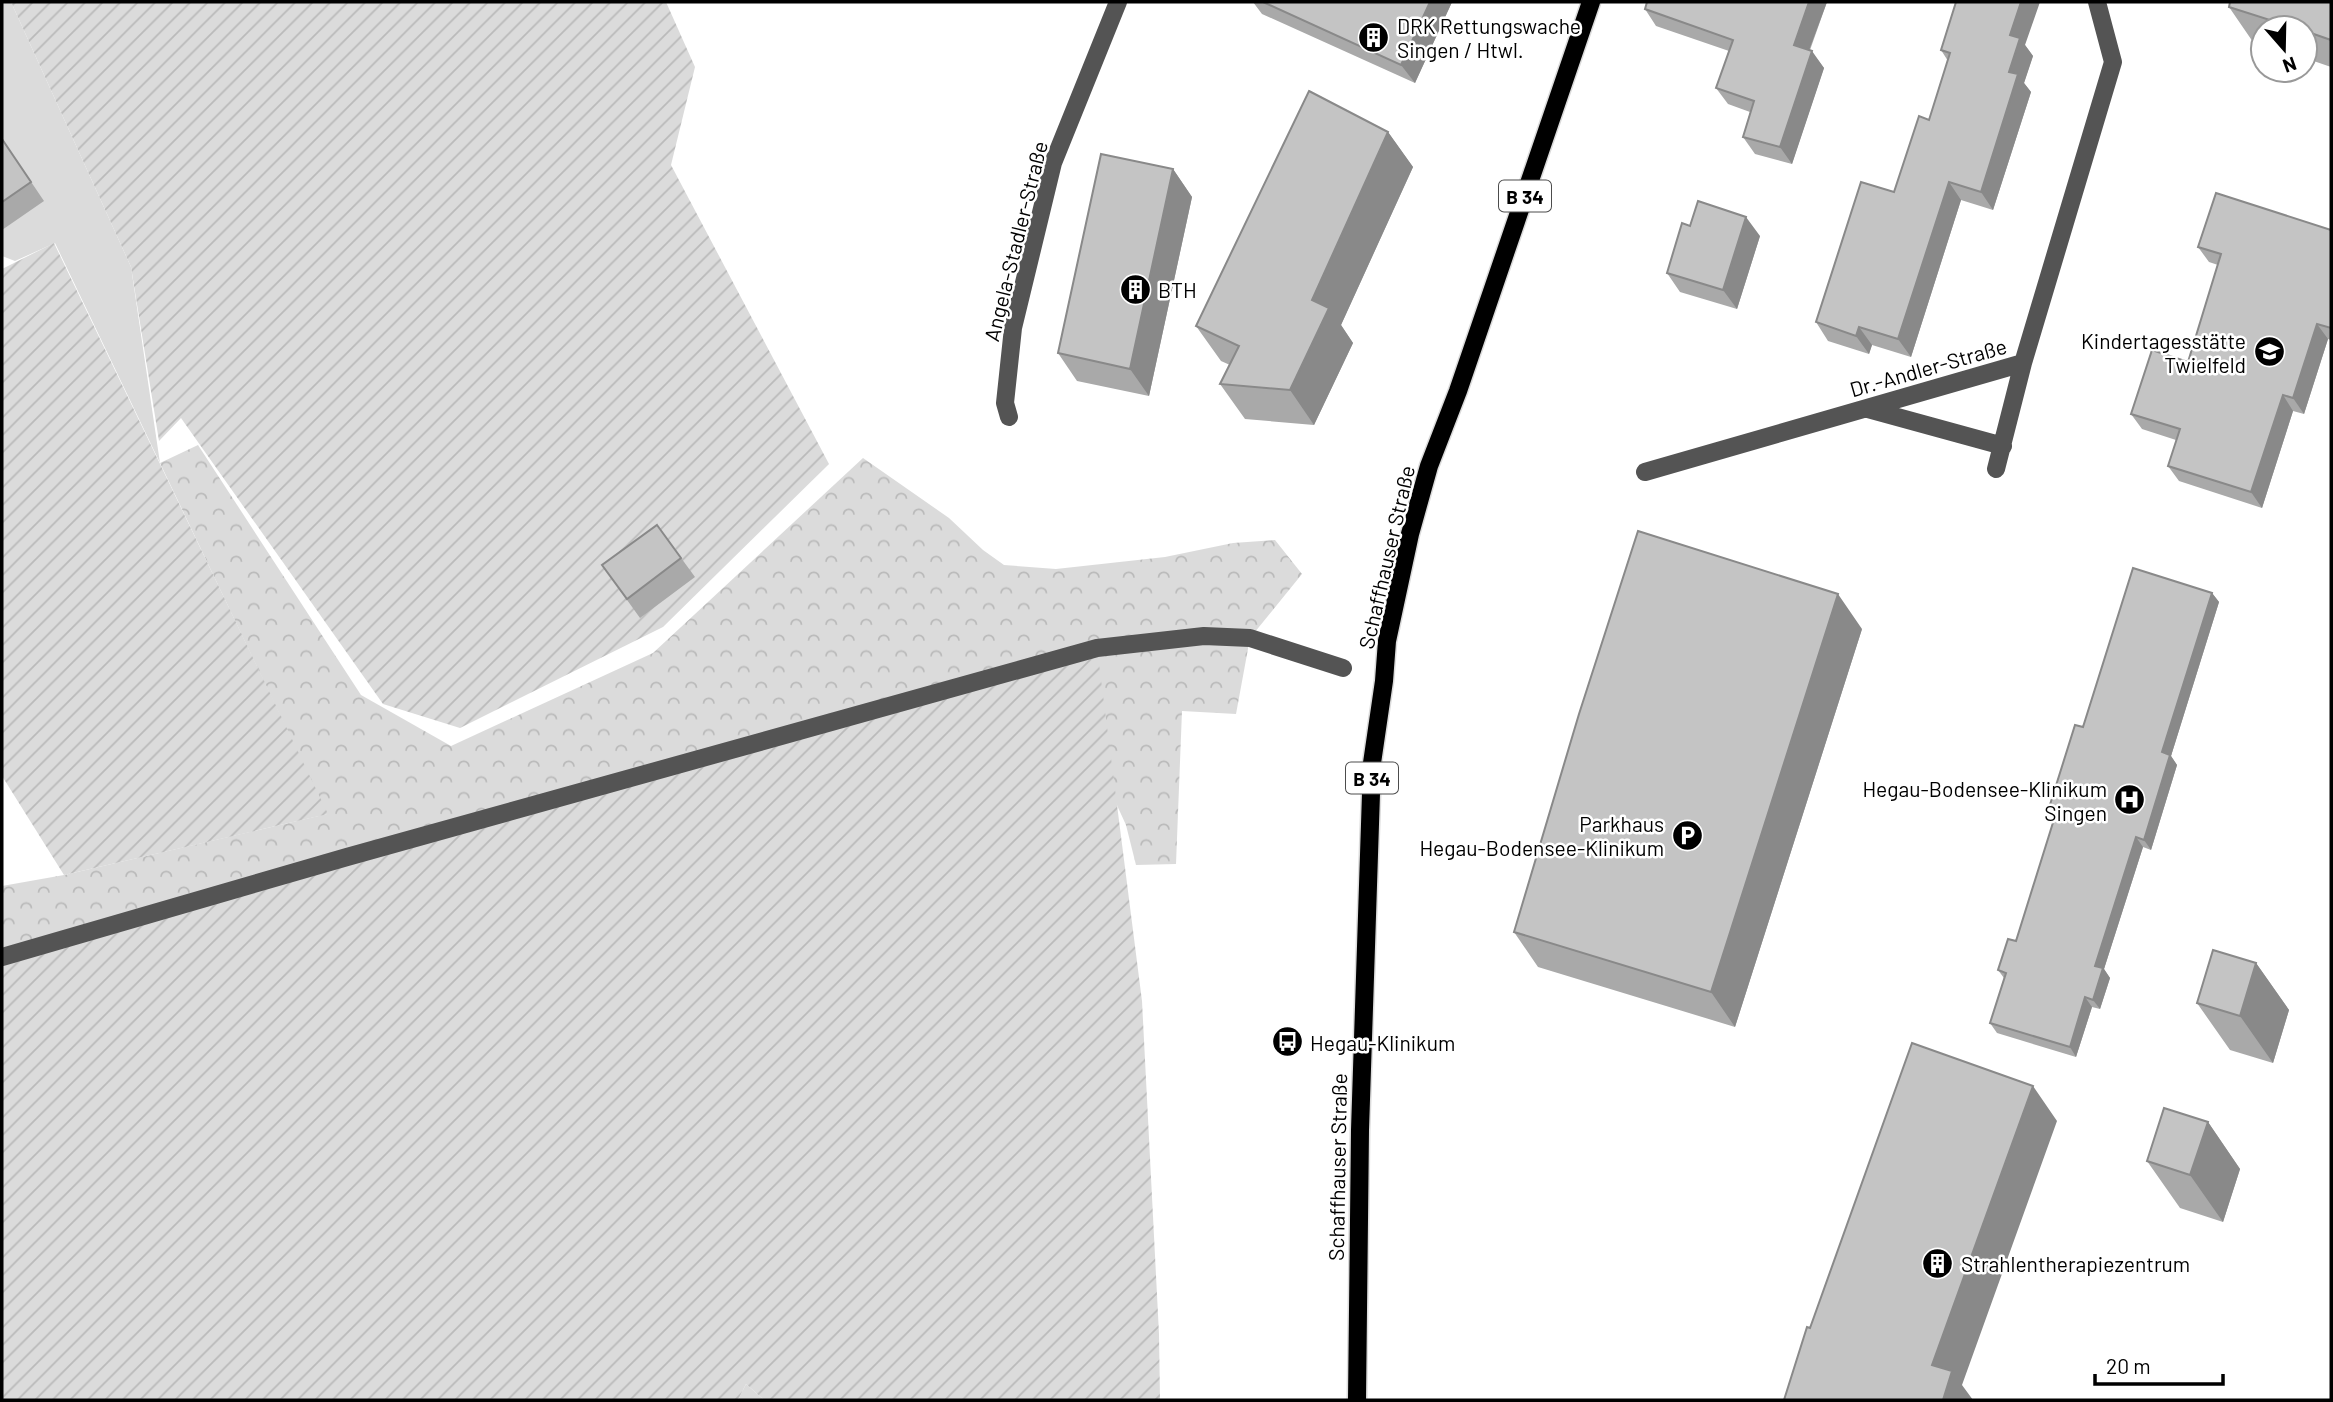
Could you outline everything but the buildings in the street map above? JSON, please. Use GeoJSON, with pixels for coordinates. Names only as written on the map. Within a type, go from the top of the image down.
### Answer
{"type":"FeatureCollection","features":[{"type":"Feature","properties":{"kind":"main road","name":"Schaffhauser Straße"},"geometry":{"type":"LineString","coordinates":[[1357,1400],[1356,1297],[1372,763],[1387,641],[1410,534],[1429,466],[1458,391],[1591,2]]}},
{"type":"Feature","properties":{"kind":"street","name":"Angela-Stadler-Straße"},"geometry":{"type":"LineString","coordinates":[[1009,417],[1005,403],[1013,328],[1053,163],[1118,2]]}},
{"type":"Feature","properties":{"kind":"street","name":"Dr.-Andler-Straße"},"geometry":{"type":"LineString","coordinates":[[1645,472],[2023,363],[2113,62],[2097,2]]}},
{"type":"Feature","properties":{"kind":"street"},"geometry":{"type":"LineString","coordinates":[[1996,469],[2023,363]]}},
{"type":"Feature","properties":{"kind":"street"},"geometry":{"type":"LineString","coordinates":[[1866,408],[2003,446]]}},
{"type":"Feature","properties":{"kind":"street"},"geometry":{"type":"LineString","coordinates":[[2,957],[347,857],[1097,648],[1204,636],[1250,638],[1343,668]]}},
{"type":"Feature","properties":{"kind":"green space"},"geometry":{"type":"Polygon","coordinates":[[[2,2],[11,2],[131,267],[160,463],[55,243],[15,261],[2,256],[2,2]]]}},
{"type":"Feature","properties":{"kind":"green space"},"geometry":{"type":"Polygon","coordinates":[[[11,2],[666,2],[695,67],[671,165],[829,464],[663,627],[460,728],[383,704],[181,418],[159,441],[131,267],[11,2]]]}},
{"type":"Feature","properties":{"kind":"green space"},"geometry":{"type":"Polygon","coordinates":[[[54,243],[328,814],[64,875],[2,776],[2,269],[54,243]]]}},
{"type":"Feature","properties":{"kind":"green space"},"geometry":{"type":"Polygon","coordinates":[[[198,445],[361,695],[451,746],[653,653],[863,458],[949,518],[983,550],[1004,565],[1056,569],[1165,557],[1233,543],[1275,540],[1302,574],[1250,638],[1236,714],[1182,711],[1176,864],[1136,865],[1126,825],[1110,790],[2,970],[2,886],[64,875],[327,814],[160,463],[198,445]]]}},
{"type":"Feature","properties":{"kind":"green space"},"geometry":{"type":"Polygon","coordinates":[[[1097,648],[1142,1001],[1160,1400],[764,1400],[746,1384],[738,1400],[2,1400],[2,957],[1097,648]]]}},
{"type":"Feature","properties":{"kind":"green space"},"geometry":{"type":"Polygon","coordinates":[[[746,1384],[764,1400],[738,1400],[746,1384]]]}},
{"type":"Feature","properties":{"kind":"place","name":"DRK Rettungswache Singen / Htwl."},"geometry":{"type":"Point","coordinates":[1374,37]}},
{"type":"Feature","properties":{"kind":"place","name":"BTH"},"geometry":{"type":"Point","coordinates":[1135,289]}},
{"type":"Feature","properties":{"kind":"place","name":"Kindertagesstätte Twielfeld"},"geometry":{"type":"Point","coordinates":[2269,352]}},
{"type":"Feature","properties":{"kind":"place","name":"Hegau-Bodensee-Klinikum Singen"},"geometry":{"type":"Point","coordinates":[2130,800]}},
{"type":"Feature","properties":{"kind":"place","name":"Parkhaus Hegau-Bodensee-Klinikum"},"geometry":{"type":"Point","coordinates":[1687,835]}},
{"type":"Feature","properties":{"kind":"place","name":"Hegau-Klinikum"},"geometry":{"type":"Point","coordinates":[1287,1042]}},
{"type":"Feature","properties":{"kind":"place","name":"Strahlentherapiezentrum"},"geometry":{"type":"Point","coordinates":[1938,1263]}}]}
